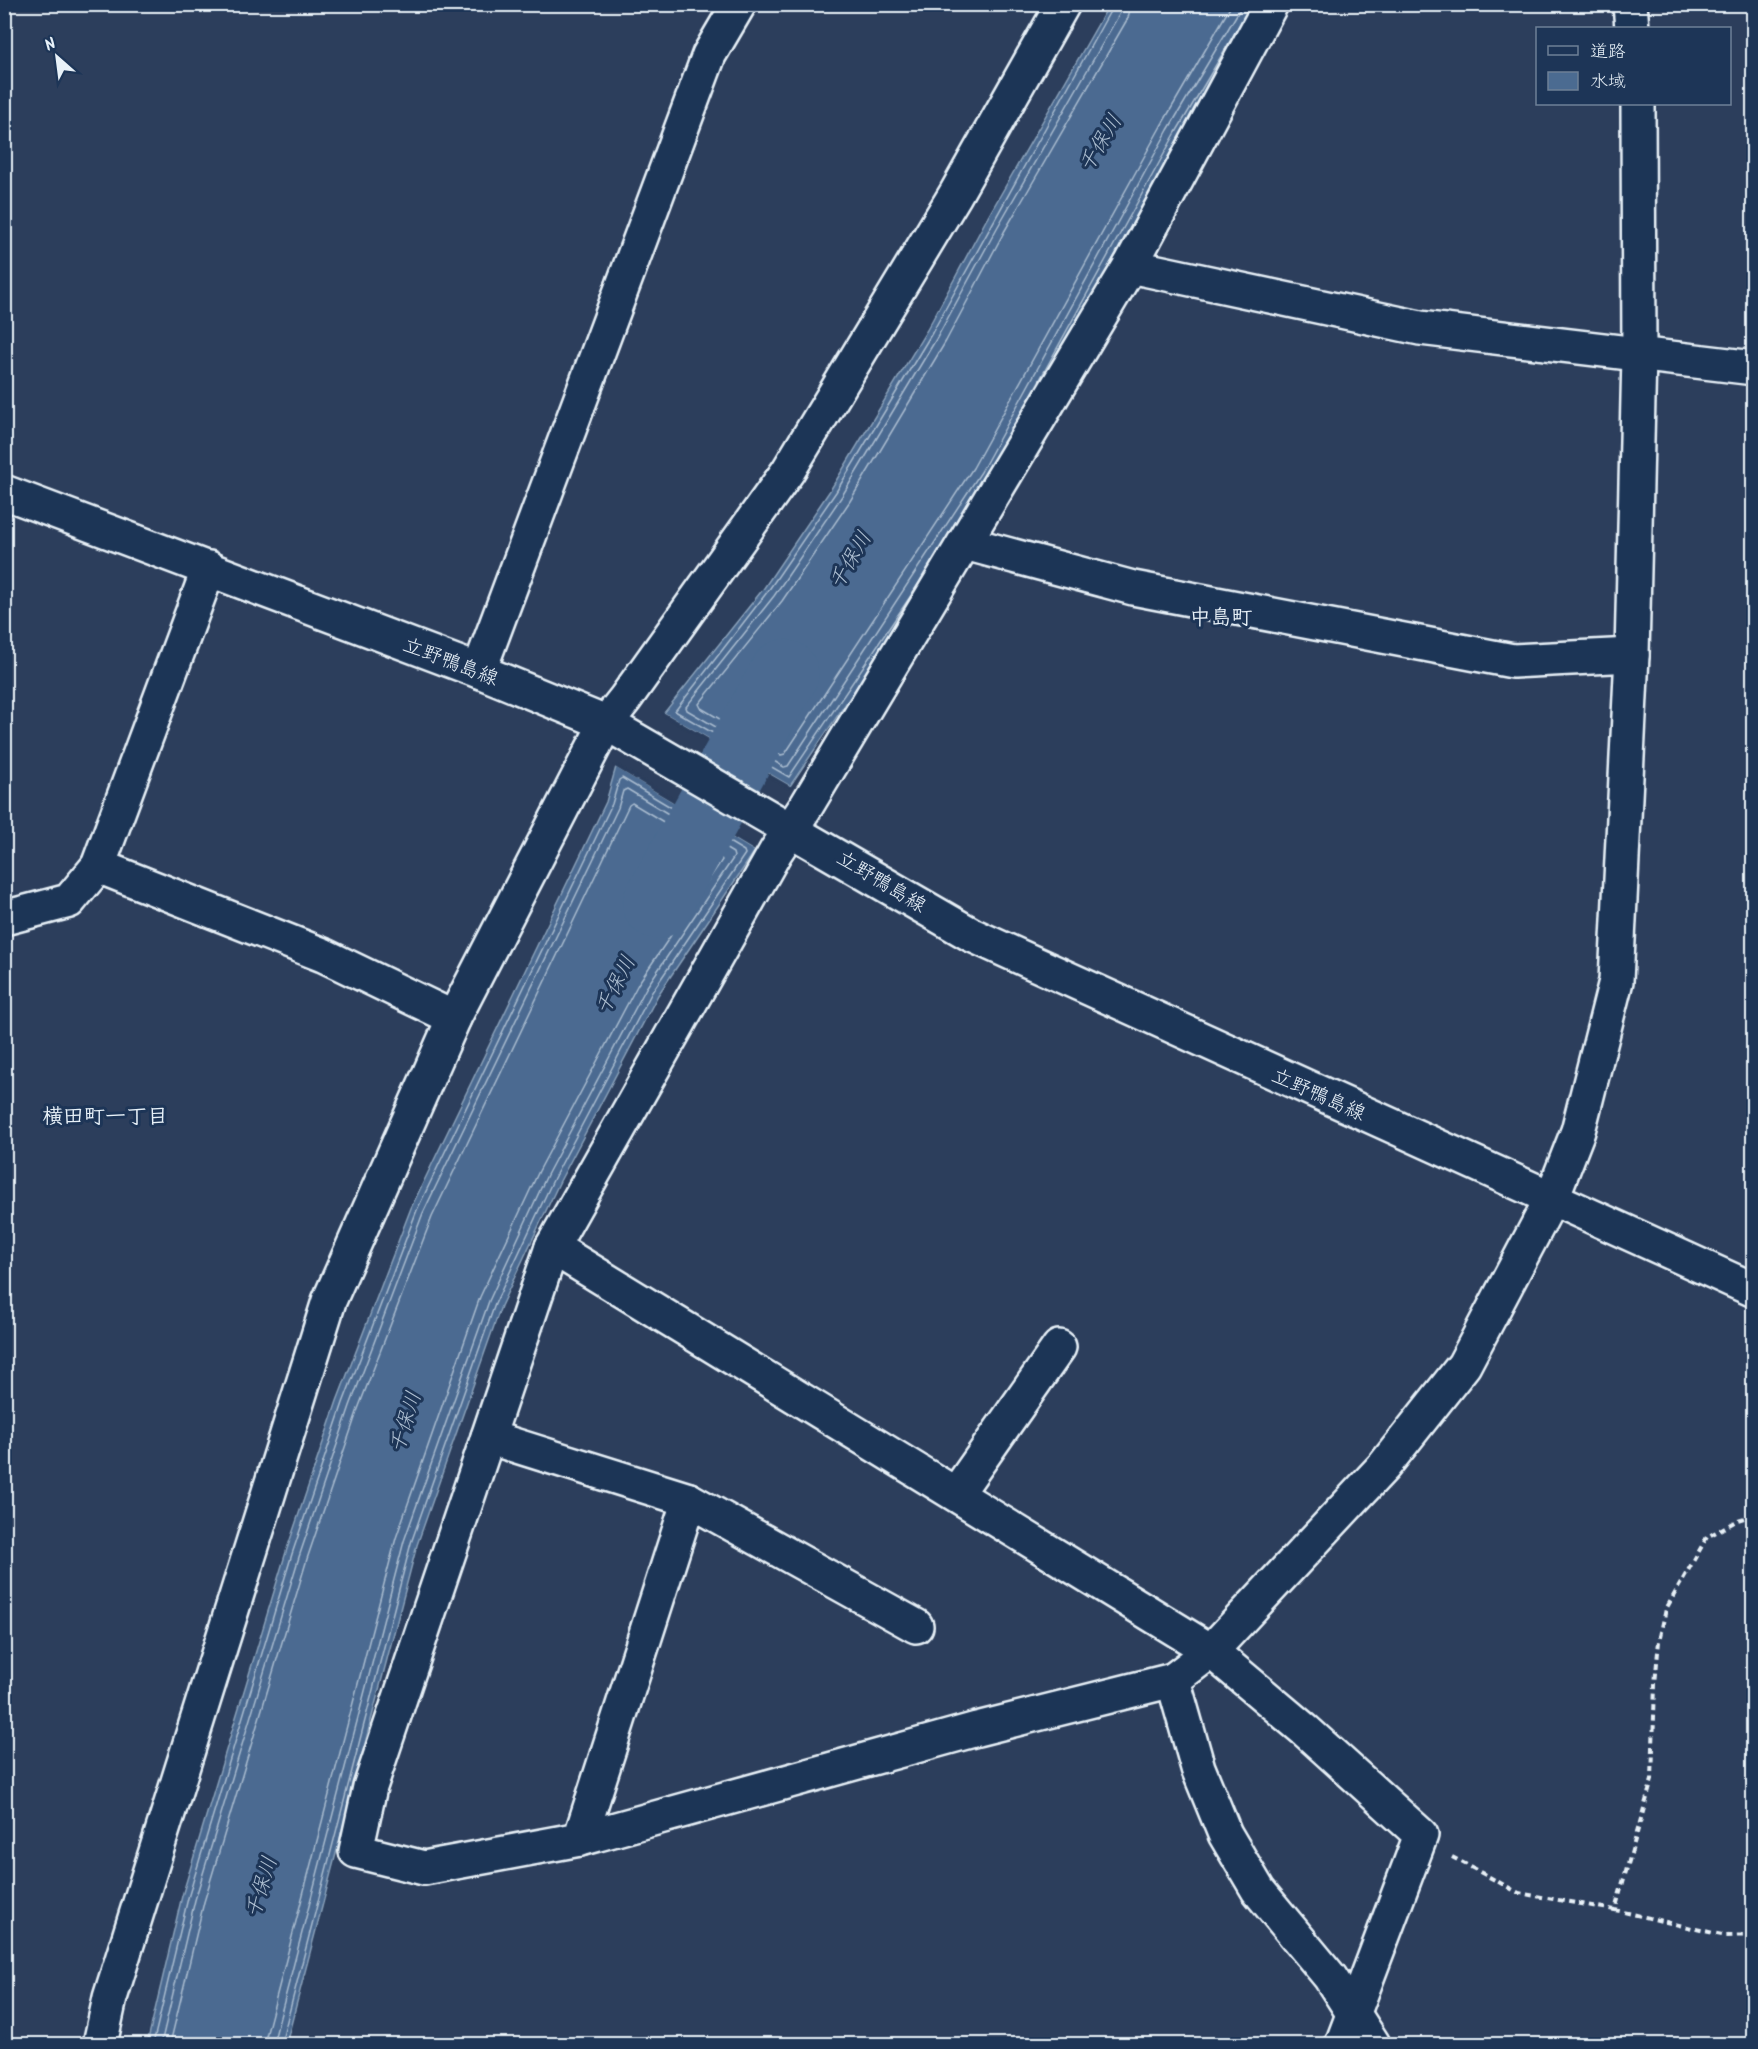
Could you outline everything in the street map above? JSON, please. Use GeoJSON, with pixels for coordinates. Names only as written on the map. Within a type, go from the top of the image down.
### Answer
{"type":"FeatureCollection","features":[{"type":"Feature","properties":{"kind":"street"},"geometry":{"type":"LineString","coordinates":[[479,671],[709,55],[739,4]]}},
{"type":"Feature","properties":{"kind":"street"},"geometry":{"type":"LineString","coordinates":[[100,2044],[110,1998],[329,1301],[454,1018],[613,728],[626,699],[788,471],[955,195],[1063,4]]}},
{"type":"Feature","properties":{"kind":"street"},"geometry":{"type":"LineString","coordinates":[[1271,4],[1130,266],[965,543],[784,824],[552,1247],[370,1787],[357,1851],[424,1868],[580,1839],[977,1728],[1173,1680],[1211,1650],[1384,1466],[1464,1365],[1551,1200],[1578,1131],[1616,981],[1632,655],[1639,355],[1638,105]]}},
{"type":"Feature","properties":{"kind":"street"},"geometry":{"type":"LineString","coordinates":[[1630,4],[1632,27]]}},
{"type":"Feature","properties":{"kind":"street"},"geometry":{"type":"LineString","coordinates":[[1130,266],[1420,328],[1754,368]]}},
{"type":"Feature","properties":{"kind":"street","name":"立野鴨島線"},"geometry":{"type":"LineString","coordinates":[[4,492],[479,671],[613,728],[784,824],[972,934],[1551,1200],[1754,1290]]}},
{"type":"Feature","properties":{"kind":"street"},"geometry":{"type":"LineString","coordinates":[[965,543],[1133,588],[1513,662],[1632,655]]}},
{"type":"Feature","properties":{"kind":"street"},"geometry":{"type":"LineString","coordinates":[[4,918],[69,901],[98,866],[209,568]]}},
{"type":"Feature","properties":{"kind":"street"},"geometry":{"type":"LineString","coordinates":[[98,866],[323,955],[454,1018]]}},
{"type":"Feature","properties":{"kind":"street"},"geometry":{"type":"LineString","coordinates":[[552,1247],[1211,1650],[1306,1731],[1421,1835],[1342,2044]]}},
{"type":"Feature","properties":{"kind":"street"},"geometry":{"type":"LineString","coordinates":[[956,1494],[1059,1347]]}},
{"type":"Feature","properties":{"kind":"street"},"geometry":{"type":"LineString","coordinates":[[488,1437],[690,1500],[916,1626]]}},
{"type":"Feature","properties":{"kind":"street"},"geometry":{"type":"LineString","coordinates":[[580,1839],[690,1500]]}},
{"type":"Feature","properties":{"kind":"street"},"geometry":{"type":"LineString","coordinates":[[1173,1680],[1198,1768],[1225,1834],[1258,1890],[1330,1977],[1373,2044]]}},
{"type":"Feature","properties":{"kind":"path"},"geometry":{"type":"LineString","coordinates":[[1615,1910],[1652,1780],[1655,1684],[1659,1641],[1666,1609],[1707,1537],[1738,1520],[1754,1515]]}},
{"type":"Feature","properties":{"kind":"path"},"geometry":{"type":"LineString","coordinates":[[1421,1835],[1447,1854],[1519,1893],[1615,1910],[1726,1936],[1754,1935]]}},
{"type":"Feature","properties":{"kind":"water"},"geometry":{"type":"Polygon","coordinates":[[[1109,5],[1258,5],[1180,137],[993,479],[909,610],[790,786],[664,713],[764,588],[831,489],[927,330],[985,222],[1109,5]]]}},
{"type":"Feature","properties":{"kind":"water"},"geometry":{"type":"Polygon","coordinates":[[[616,767],[755,851],[658,995],[560,1181],[501,1306],[417,1545],[286,2044],[147,2044],[182,1896],[286,1552],[337,1401],[411,1208],[606,802],[616,767]]]}},
{"type":"Feature","properties":{"kind":"pier"},"geometry":{"type":"Polygon","coordinates":[[[661,711],[790,786],[794,786],[789,789],[662,715],[661,711]]]}},
{"type":"Feature","properties":{"kind":"pier"},"geometry":{"type":"Polygon","coordinates":[[[618,765],[756,848],[755,851],[613,766],[618,765]]]}},
{"type":"Feature","properties":{"kind":"waterway","name":"千保川"},"geometry":{"type":"LineString","coordinates":[[657,904],[784,674]]}},
{"type":"Feature","properties":{"kind":"district","name":"中島町"},"geometry":{"type":"Point","coordinates":[1221,617]}},
{"type":"Feature","properties":{"kind":"district","name":"横田町一丁目"},"geometry":{"type":"Point","coordinates":[105,1116]}}]}
